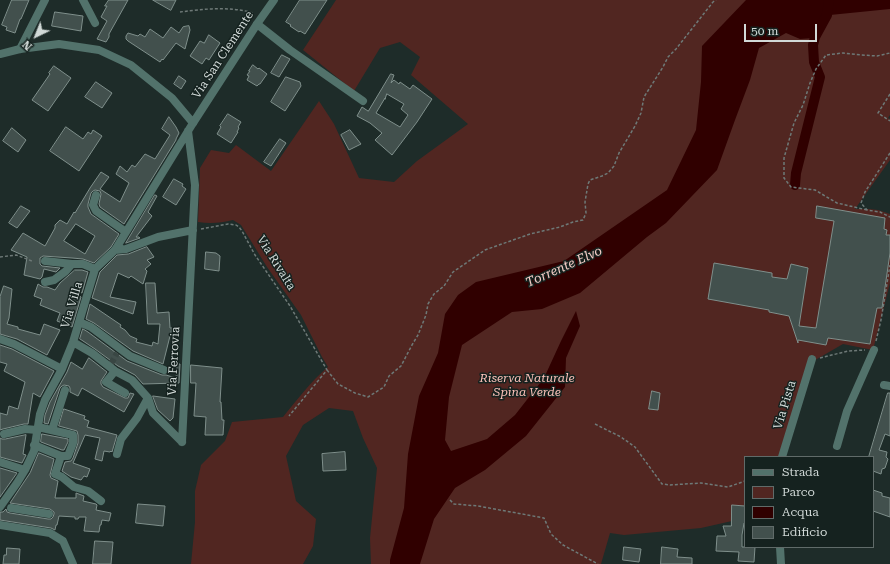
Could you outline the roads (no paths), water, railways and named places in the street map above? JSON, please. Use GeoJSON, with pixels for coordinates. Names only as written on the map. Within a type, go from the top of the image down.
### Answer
{"type":"FeatureCollection","features":[{"type":"Feature","properties":{"kind":"street"},"geometry":{"type":"LineString","coordinates":[[20,49],[45,0]]}},
{"type":"Feature","properties":{"kind":"street"},"geometry":{"type":"LineString","coordinates":[[83,0],[95,23]]}},
{"type":"Feature","properties":{"kind":"street","name":"Via San Clemente"},"geometry":{"type":"LineString","coordinates":[[193,124],[274,0]]}},
{"type":"Feature","properties":{"kind":"street"},"geometry":{"type":"LineString","coordinates":[[257,24],[290,50],[363,102]]}},
{"type":"Feature","properties":{"kind":"street"},"geometry":{"type":"LineString","coordinates":[[0,54],[20,49],[59,44],[99,50],[131,65],[172,98],[193,124]]}},
{"type":"Feature","properties":{"kind":"street","name":"Via Villa"},"geometry":{"type":"LineString","coordinates":[[3,506],[25,470],[34,451],[40,414],[45,400],[62,369],[73,342],[95,270],[115,250],[193,124]]}},
{"type":"Feature","properties":{"kind":"street","name":"Via Ferrovia"},"geometry":{"type":"LineString","coordinates":[[73,342],[92,353],[114,371],[132,380],[148,398],[153,414],[182,442],[195,185],[188,131]]}},
{"type":"Feature","properties":{"kind":"street"},"geometry":{"type":"LineString","coordinates":[[96,195],[93,206],[96,211],[126,232]]}},
{"type":"Feature","properties":{"kind":"street"},"geometry":{"type":"LineString","coordinates":[[115,250],[126,249],[158,237],[193,230]]}},
{"type":"Feature","properties":{"kind":"street"},"geometry":{"type":"LineString","coordinates":[[45,261],[83,264],[95,270]]}},
{"type":"Feature","properties":{"kind":"street"},"geometry":{"type":"LineString","coordinates":[[45,282],[54,280],[66,271],[72,264]]}},
{"type":"Feature","properties":{"kind":"street"},"geometry":{"type":"LineString","coordinates":[[79,322],[91,327],[130,356],[164,370]]}},
{"type":"Feature","properties":{"kind":"street"},"geometry":{"type":"LineString","coordinates":[[0,339],[14,344],[62,369]]}},
{"type":"Feature","properties":{"kind":"street"},"geometry":{"type":"LineString","coordinates":[[837,446],[848,411],[874,350]]}},
{"type":"Feature","properties":{"kind":"street","name":"Via Pista"},"geometry":{"type":"LineString","coordinates":[[782,456],[812,359]]}},
{"type":"Feature","properties":{"kind":"street"},"geometry":{"type":"LineString","coordinates":[[114,371],[106,382],[125,393]]}},
{"type":"Feature","properties":{"kind":"street"},"geometry":{"type":"LineString","coordinates":[[52,430],[65,390]]}},
{"type":"Feature","properties":{"kind":"street"},"geometry":{"type":"LineString","coordinates":[[117,454],[121,439],[137,418],[148,398]]}},
{"type":"Feature","properties":{"kind":"street"},"geometry":{"type":"LineString","coordinates":[[4,434],[37,428],[73,435],[73,443],[68,456],[61,456],[34,445]]}},
{"type":"Feature","properties":{"kind":"street"},"geometry":{"type":"LineString","coordinates":[[61,456],[56,474],[74,487],[88,491],[101,501]]}},
{"type":"Feature","properties":{"kind":"street"},"geometry":{"type":"LineString","coordinates":[[0,462],[25,470]]}},
{"type":"Feature","properties":{"kind":"street"},"geometry":{"type":"LineString","coordinates":[[3,506],[49,514]]}},
{"type":"Feature","properties":{"kind":"street"},"geometry":{"type":"LineString","coordinates":[[0,525],[50,533],[63,541],[73,564]]}},
{"type":"Feature","properties":{"kind":"street"},"geometry":{"type":"LineString","coordinates":[[780,548],[781,564]]}},
{"type":"Feature","properties":{"kind":"water","name":"Torrente Elvo"},"geometry":{"type":"Polygon","coordinates":[[[746,0],[890,0],[890,9],[830,15],[814,38],[800,39],[786,33],[759,48],[750,80],[717,170],[666,223],[580,293],[542,309],[512,312],[462,345],[449,397],[445,440],[451,451],[487,439],[515,415],[544,378],[576,311],[580,326],[566,358],[565,387],[526,436],[485,470],[455,488],[434,519],[420,564],[390,564],[404,508],[408,454],[419,396],[438,353],[445,314],[458,295],[476,282],[564,261],[667,190],[696,130],[701,82],[702,46],[746,0]]]}},
{"type":"Feature","properties":{"kind":"waterway"},"geometry":{"type":"LineString","coordinates":[[795,185],[796,173],[820,77],[814,62],[813,45],[815,37],[827,15],[829,0]]}},
{"type":"Feature","properties":{"kind":"tunnel"},"geometry":{"type":"LineString","coordinates":[[111,364],[117,353]]}},
{"type":"Feature","properties":{"kind":"park label","name":"Riserva Naturale Spina Verde"},"geometry":{"type":"Point","coordinates":[527,385]}}]}
